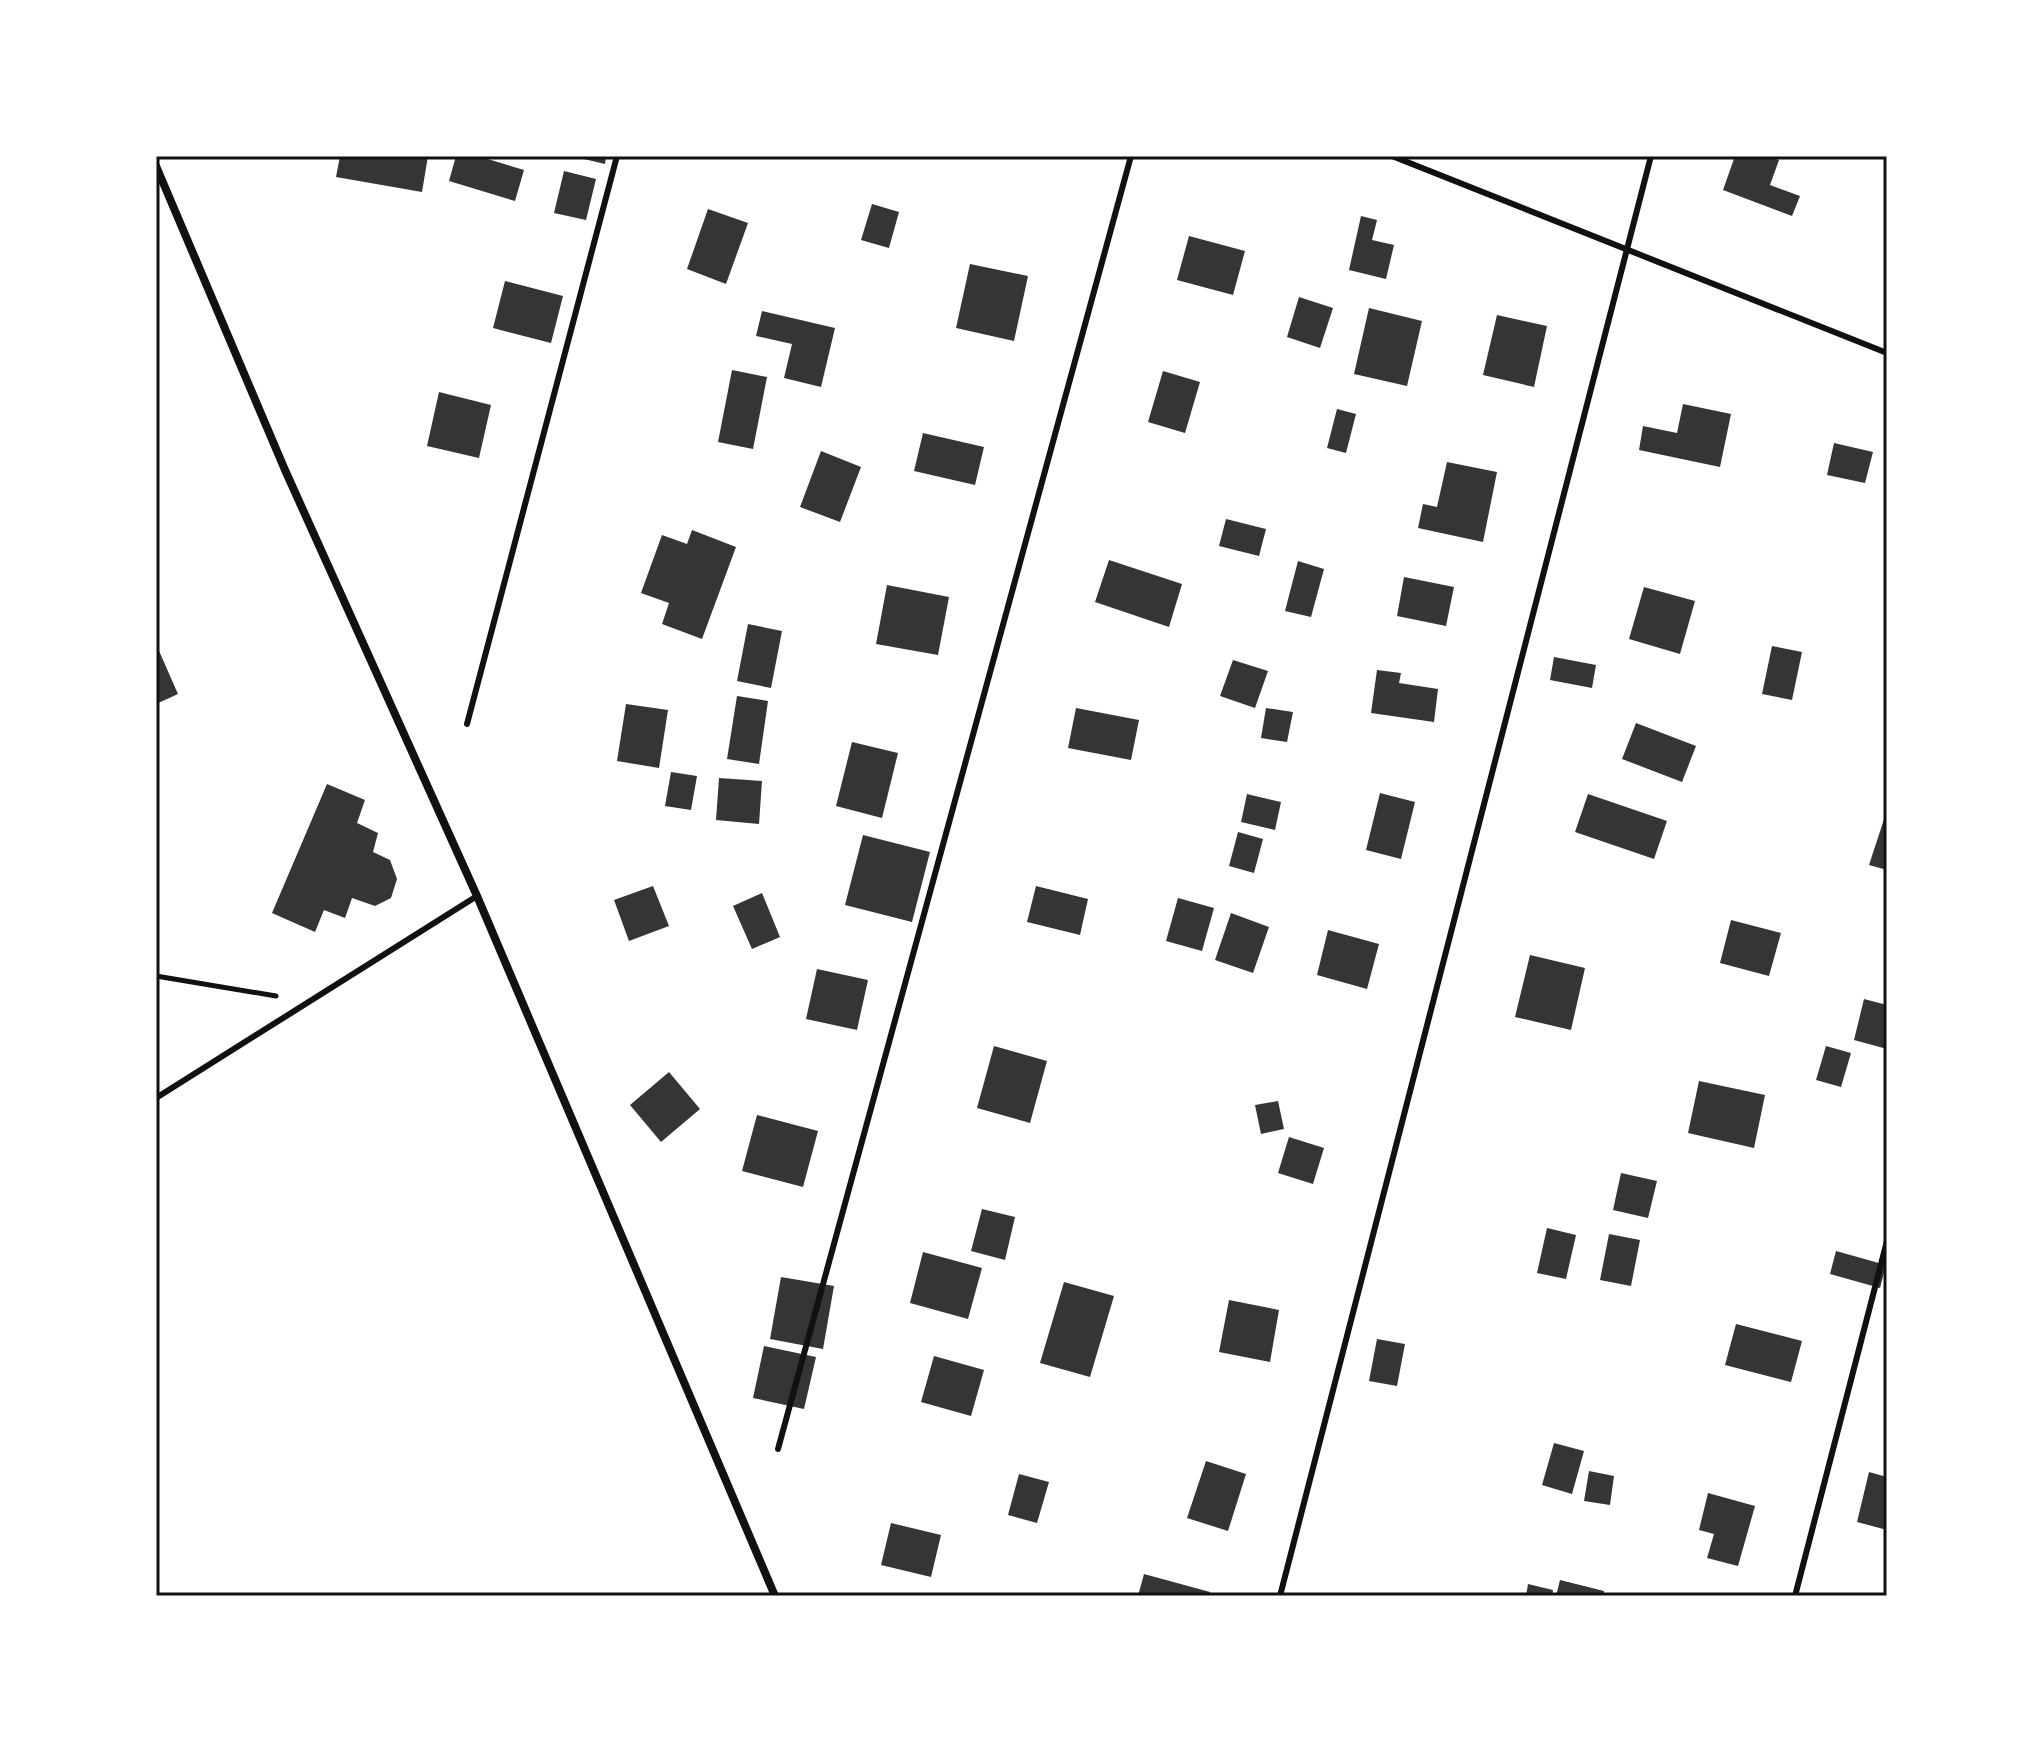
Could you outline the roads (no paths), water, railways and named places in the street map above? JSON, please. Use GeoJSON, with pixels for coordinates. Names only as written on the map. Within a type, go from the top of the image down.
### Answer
{"type":"FeatureCollection","features":[{"type":"Feature","properties":{"kind":"street"},"geometry":{"type":"LineString","coordinates":[[156,166],[285,470],[477,896],[775,1596]]}},
{"type":"Feature","properties":{"kind":"lane"},"geometry":{"type":"LineString","coordinates":[[467,724],[617,156]]}},
{"type":"Feature","properties":{"kind":"lane"},"geometry":{"type":"LineString","coordinates":[[778,1449],[1131,156]]}},
{"type":"Feature","properties":{"kind":"lane"},"geometry":{"type":"LineString","coordinates":[[1392,156],[1887,353]]}},
{"type":"Feature","properties":{"kind":"lane"},"geometry":{"type":"LineString","coordinates":[[1280,1596],[1651,156]]}},
{"type":"Feature","properties":{"kind":"lane"},"geometry":{"type":"LineString","coordinates":[[156,1098],[477,896]]}},
{"type":"Feature","properties":{"kind":"lane"},"geometry":{"type":"LineString","coordinates":[[1795,1596],[1887,1241]]}}]}
